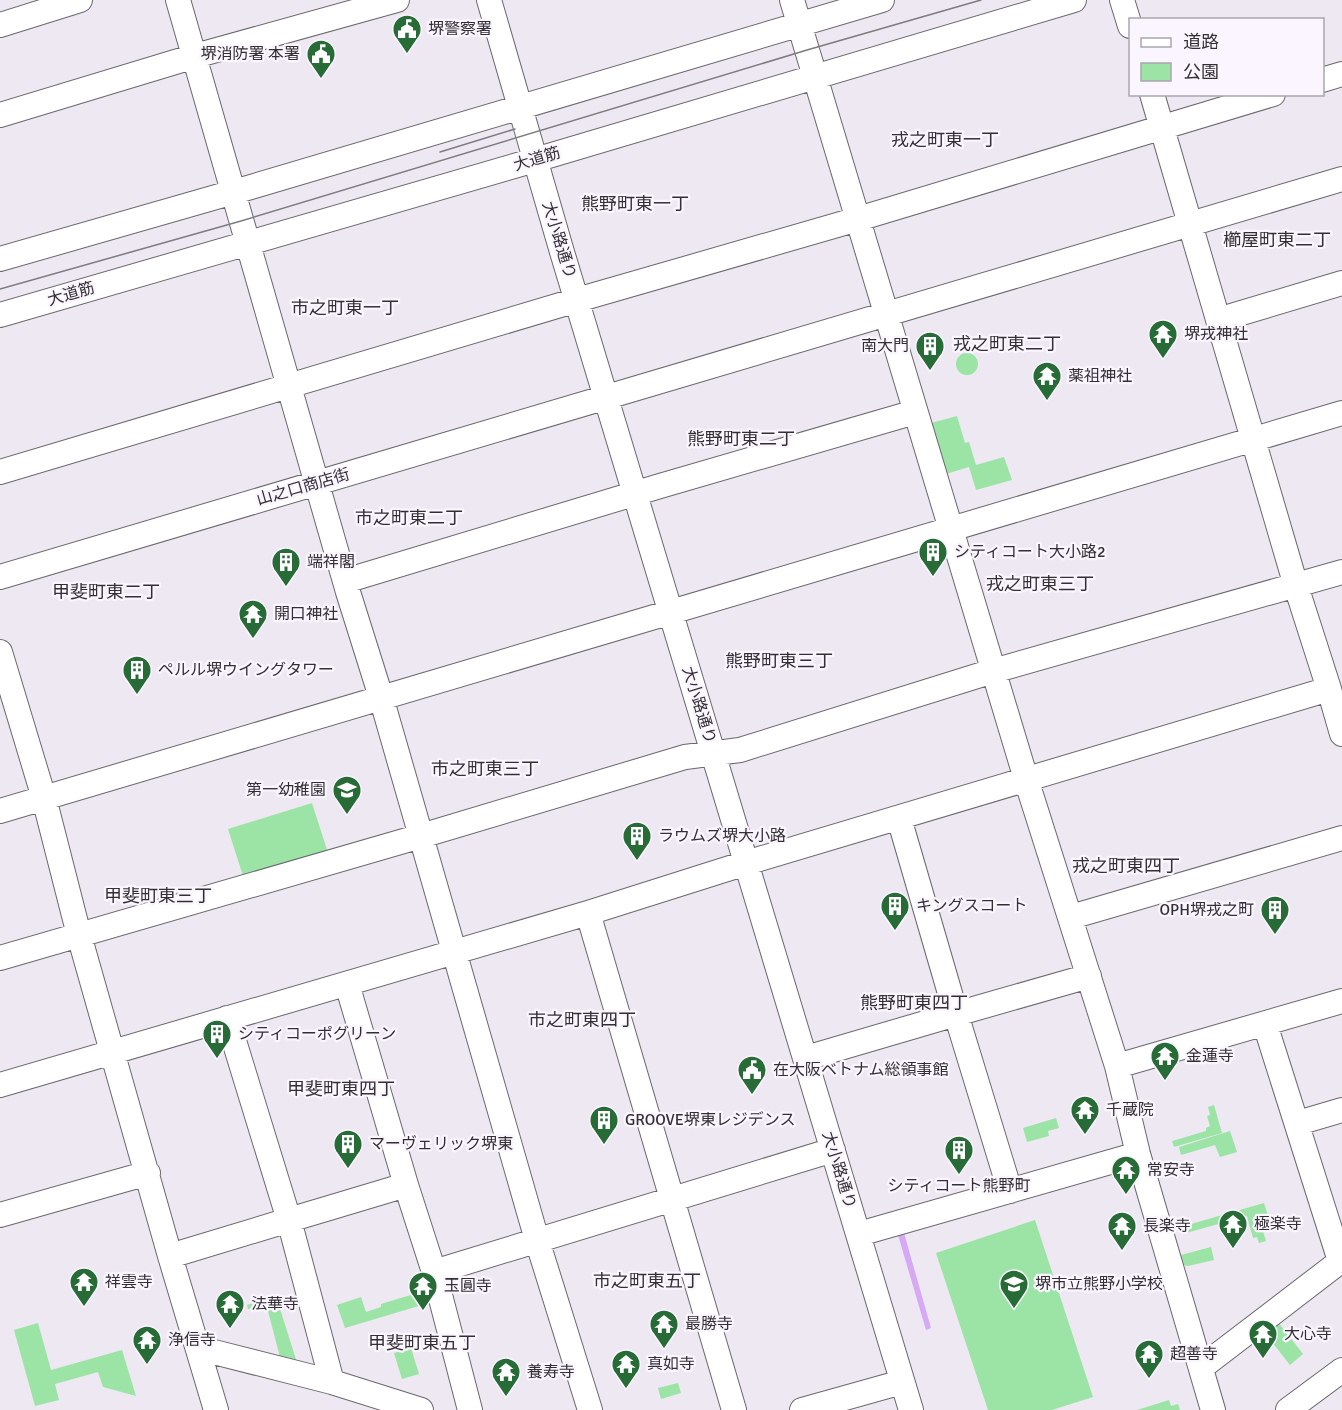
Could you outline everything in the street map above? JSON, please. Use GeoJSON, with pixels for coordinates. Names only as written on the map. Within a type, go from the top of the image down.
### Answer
{"type":"FeatureCollection","features":[{"type":"Feature","properties":{"kind":"street"},"geometry":{"type":"LineString","coordinates":[[0,25],[80,0]]}},
{"type":"Feature","properties":{"kind":"street"},"geometry":{"type":"LineString","coordinates":[[178,0],[537,1240],[590,1410]]}},
{"type":"Feature","properties":{"kind":"street"},"geometry":{"type":"LineString","coordinates":[[0,115],[195,56],[397,0]]}},
{"type":"Feature","properties":{"kind":"street","name":"大小路通り"},"geometry":{"type":"LineString","coordinates":[[489,0],[910,1410]]}},
{"type":"Feature","properties":{"kind":"street"},"geometry":{"type":"LineString","coordinates":[[792,0],[993,671],[1117,1066],[1138,1155],[1213,1410]]}},
{"type":"Feature","properties":{"kind":"street"},"geometry":{"type":"LineString","coordinates":[[0,259],[882,0]]}},
{"type":"Feature","properties":{"kind":"street","name":"大道筋"},"geometry":{"type":"LineString","coordinates":[[0,315],[535,160],[1074,0]]}},
{"type":"Feature","properties":{"kind":"street"},"geometry":{"type":"LineString","coordinates":[[1122,0],[1129,20]]}},
{"type":"Feature","properties":{"kind":"street"},"geometry":{"type":"LineString","coordinates":[[1324,80],[1342,74]]}},
{"type":"Feature","properties":{"kind":"street"},"geometry":{"type":"LineString","coordinates":[[1153,96],[1342,735]]}},
{"type":"Feature","properties":{"kind":"street"},"geometry":{"type":"LineString","coordinates":[[0,472],[1266,96]]}},
{"type":"Feature","properties":{"kind":"street","name":"山之口商店街"},"geometry":{"type":"LineString","coordinates":[[0,577],[1342,179]]}},
{"type":"Feature","properties":{"kind":"street"},"geometry":{"type":"LineString","coordinates":[[1218,320],[1342,284]]}},
{"type":"Feature","properties":{"kind":"street"},"geometry":{"type":"LineString","coordinates":[[345,581],[635,493],[915,412]]}},
{"type":"Feature","properties":{"kind":"street"},"geometry":{"type":"LineString","coordinates":[[0,811],[1342,412]]}},
{"type":"Feature","properties":{"kind":"street"},"geometry":{"type":"LineString","coordinates":[[0,958],[685,757],[740,750],[993,671],[1342,572]]}},
{"type":"Feature","properties":{"kind":"street"},"geometry":{"type":"LineString","coordinates":[[0,652],[4,682],[44,798],[170,1256],[216,1410]]}},
{"type":"Feature","properties":{"kind":"street"},"geometry":{"type":"LineString","coordinates":[[0,1085],[588,913],[746,863],[1329,689]]}},
{"type":"Feature","properties":{"kind":"street"},"geometry":{"type":"LineString","coordinates":[[899,818],[1010,1191]]}},
{"type":"Feature","properties":{"kind":"street"},"geometry":{"type":"LineString","coordinates":[[1071,917],[1342,838]]}},
{"type":"Feature","properties":{"kind":"street"},"geometry":{"type":"LineString","coordinates":[[588,913],[734,1410]]}},
{"type":"Feature","properties":{"kind":"street"},"geometry":{"type":"LineString","coordinates":[[806,1058],[1089,976]]}},
{"type":"Feature","properties":{"kind":"street"},"geometry":{"type":"LineString","coordinates":[[346,984],[434,1272],[470,1410]]}},
{"type":"Feature","properties":{"kind":"street"},"geometry":{"type":"LineString","coordinates":[[1117,1066],[1342,1001]]}},
{"type":"Feature","properties":{"kind":"street"},"geometry":{"type":"LineString","coordinates":[[227,1018],[289,1220],[332,1382]]}},
{"type":"Feature","properties":{"kind":"street"},"geometry":{"type":"LineString","coordinates":[[1202,1368],[1341,1260],[1266,1024]]}},
{"type":"Feature","properties":{"kind":"street"},"geometry":{"type":"LineString","coordinates":[[1298,1123],[1342,1110]]}},
{"type":"Feature","properties":{"kind":"street"},"geometry":{"type":"LineString","coordinates":[[434,1272],[833,1150]]}},
{"type":"Feature","properties":{"kind":"street"},"geometry":{"type":"LineString","coordinates":[[859,1234],[1138,1155]]}},
{"type":"Feature","properties":{"kind":"street"},"geometry":{"type":"LineString","coordinates":[[0,1215],[148,1173]]}},
{"type":"Feature","properties":{"kind":"street"},"geometry":{"type":"LineString","coordinates":[[170,1256],[406,1185]]}},
{"type":"Feature","properties":{"kind":"street"},"geometry":{"type":"LineString","coordinates":[[198,1348],[332,1382],[421,1410]]}},
{"type":"Feature","properties":{"kind":"street"},"geometry":{"type":"LineString","coordinates":[[1288,1410],[1342,1370]]}},
{"type":"Feature","properties":{"kind":"street"},"geometry":{"type":"LineString","coordinates":[[802,1410],[902,1382]]}},
{"type":"Feature","properties":{"kind":"green space"},"geometry":{"type":"Polygon","coordinates":[[[967,353],[975,356],[978,364],[975,372],[967,375],[959,372],[956,364],[959,356],[967,353]]]}},
{"type":"Feature","properties":{"kind":"green space"},"geometry":{"type":"Polygon","coordinates":[[[957,416],[965,443],[969,442],[976,465],[1004,457],[1012,480],[976,490],[969,467],[946,474],[931,423],[957,416]]]}},
{"type":"Feature","properties":{"kind":"green space"},"geometry":{"type":"Polygon","coordinates":[[[312,803],[328,853],[244,879],[228,829],[312,803]]]}},
{"type":"Feature","properties":{"kind":"green space"},"geometry":{"type":"Polygon","coordinates":[[[1214,1105],[1222,1133],[1174,1147],[1172,1141],[1206,1131],[1206,1128],[1210,1126],[1207,1116],[1210,1115],[1208,1107],[1214,1105]]]}},
{"type":"Feature","properties":{"kind":"green space"},"geometry":{"type":"Polygon","coordinates":[[[1056,1118],[1059,1128],[1048,1131],[1049,1136],[1027,1142],[1023,1128],[1056,1118]]]}},
{"type":"Feature","properties":{"kind":"green space"},"geometry":{"type":"Polygon","coordinates":[[[1230,1131],[1237,1152],[1220,1157],[1215,1145],[1181,1155],[1179,1147],[1230,1131]]]}},
{"type":"Feature","properties":{"kind":"green space"},"geometry":{"type":"Polygon","coordinates":[[[1264,1203],[1271,1225],[1262,1228],[1266,1241],[1259,1243],[1257,1237],[1253,1238],[1247,1216],[1186,1233],[1184,1226],[1264,1203]]]}},
{"type":"Feature","properties":{"kind":"green space"},"geometry":{"type":"Polygon","coordinates":[[[1035,1220],[1093,1397],[1052,1410],[988,1410],[936,1253],[1035,1220]]]}},
{"type":"Feature","properties":{"kind":"green space"},"geometry":{"type":"Polygon","coordinates":[[[1211,1247],[1214,1260],[1184,1265],[1181,1255],[1211,1247]]]}},
{"type":"Feature","properties":{"kind":"green space"},"geometry":{"type":"Polygon","coordinates":[[[427,1290],[430,1299],[421,1302],[422,1305],[345,1328],[337,1305],[361,1297],[366,1312],[381,1307],[381,1304],[427,1290]]]}},
{"type":"Feature","properties":{"kind":"green space"},"geometry":{"type":"Polygon","coordinates":[[[276,1296],[299,1369],[282,1365],[268,1311],[248,1309],[247,1305],[276,1296]]]}},
{"type":"Feature","properties":{"kind":"green space"},"geometry":{"type":"Polygon","coordinates":[[[1278,1322],[1303,1354],[1290,1365],[1265,1333],[1278,1322]]]}},
{"type":"Feature","properties":{"kind":"green space"},"geometry":{"type":"Polygon","coordinates":[[[38,1323],[51,1370],[122,1350],[136,1396],[103,1387],[98,1372],[55,1384],[59,1400],[35,1406],[14,1330],[38,1323]]]}},
{"type":"Feature","properties":{"kind":"green space"},"geometry":{"type":"Polygon","coordinates":[[[411,1348],[419,1374],[402,1379],[394,1353],[411,1348]]]}},
{"type":"Feature","properties":{"kind":"green space"},"geometry":{"type":"Polygon","coordinates":[[[678,1383],[681,1393],[661,1399],[658,1388],[678,1383]]]}},
{"type":"Feature","properties":{"kind":"green space"},"geometry":{"type":"Polygon","coordinates":[[[1169,1400],[1171,1406],[1178,1404],[1180,1410],[1137,1410],[1169,1400]]]}},
{"type":"Feature","properties":{"kind":"shaded area"},"geometry":{"type":"Polygon","coordinates":[[[904,1233],[931,1328],[926,1330],[898,1235],[904,1233]]]}},
{"type":"Feature","properties":{"kind":"tram line"},"geometry":{"type":"LineString","coordinates":[[0,289],[241,221],[807,50],[981,0]]}},
{"type":"Feature","properties":{"kind":"tram line"},"geometry":{"type":"LineString","coordinates":[[440,152],[515,129]]}},
{"type":"Feature","properties":{"kind":"place","name":"堺警察署"},"geometry":{"type":"Point","coordinates":[407,54]}},
{"type":"Feature","properties":{"kind":"place","name":"堺消防署 本署"},"geometry":{"type":"Point","coordinates":[321,80]}},
{"type":"Feature","properties":{"kind":"place","name":"堺戎神社"},"geometry":{"type":"Point","coordinates":[1163,360]}},
{"type":"Feature","properties":{"kind":"place","name":"南大門"},"geometry":{"type":"Point","coordinates":[930,372]}},
{"type":"Feature","properties":{"kind":"place","name":"薬祖神社"},"geometry":{"type":"Point","coordinates":[1047,402]}},
{"type":"Feature","properties":{"kind":"place","name":"シティコート大小路2"},"geometry":{"type":"Point","coordinates":[933,578]}},
{"type":"Feature","properties":{"kind":"place","name":"端祥閣"},"geometry":{"type":"Point","coordinates":[286,588]}},
{"type":"Feature","properties":{"kind":"place","name":"開口神社"},"geometry":{"type":"Point","coordinates":[253,640]}},
{"type":"Feature","properties":{"kind":"place","name":"ペルル堺ウイングタワー"},"geometry":{"type":"Point","coordinates":[137,696]}},
{"type":"Feature","properties":{"kind":"place","name":"第一幼稚園"},"geometry":{"type":"Point","coordinates":[347,816]}},
{"type":"Feature","properties":{"kind":"place","name":"ラウムズ堺大小路"},"geometry":{"type":"Point","coordinates":[637,862]}},
{"type":"Feature","properties":{"kind":"place","name":"キングスコート"},"geometry":{"type":"Point","coordinates":[895,932]}},
{"type":"Feature","properties":{"kind":"place","name":"OPH堺戎之町"},"geometry":{"type":"Point","coordinates":[1275,936]}},
{"type":"Feature","properties":{"kind":"place","name":"シティコーポグリーン"},"geometry":{"type":"Point","coordinates":[217,1060]}},
{"type":"Feature","properties":{"kind":"place","name":"金蓮寺"},"geometry":{"type":"Point","coordinates":[1165,1082]}},
{"type":"Feature","properties":{"kind":"place","name":"在大阪ベトナム総領事館"},"geometry":{"type":"Point","coordinates":[752,1096]}},
{"type":"Feature","properties":{"kind":"place","name":"千蔵院"},"geometry":{"type":"Point","coordinates":[1085,1136]}},
{"type":"Feature","properties":{"kind":"place","name":"GROOVE堺東レジデンス"},"geometry":{"type":"Point","coordinates":[604,1146]}},
{"type":"Feature","properties":{"kind":"place","name":"マーヴェリック堺東"},"geometry":{"type":"Point","coordinates":[348,1170]}},
{"type":"Feature","properties":{"kind":"place","name":"シティコート熊野町"},"geometry":{"type":"Point","coordinates":[959,1176]}},
{"type":"Feature","properties":{"kind":"place","name":"常安寺"},"geometry":{"type":"Point","coordinates":[1126,1196]}},
{"type":"Feature","properties":{"kind":"place","name":"極楽寺"},"geometry":{"type":"Point","coordinates":[1233,1250]}},
{"type":"Feature","properties":{"kind":"place","name":"長楽寺"},"geometry":{"type":"Point","coordinates":[1122,1252]}},
{"type":"Feature","properties":{"kind":"place","name":"祥雲寺"},"geometry":{"type":"Point","coordinates":[84,1308]}},
{"type":"Feature","properties":{"kind":"place","name":"堺市立熊野小学校"},"geometry":{"type":"Point","coordinates":[1014,1310]}},
{"type":"Feature","properties":{"kind":"place","name":"玉圓寺"},"geometry":{"type":"Point","coordinates":[423,1312]}},
{"type":"Feature","properties":{"kind":"place","name":"法華寺"},"geometry":{"type":"Point","coordinates":[230,1330]}},
{"type":"Feature","properties":{"kind":"place","name":"最勝寺"},"geometry":{"type":"Point","coordinates":[664,1350]}},
{"type":"Feature","properties":{"kind":"place","name":"大心寺"},"geometry":{"type":"Point","coordinates":[1263,1360]}},
{"type":"Feature","properties":{"kind":"place","name":"浄信寺"},"geometry":{"type":"Point","coordinates":[147,1366]}},
{"type":"Feature","properties":{"kind":"place","name":"超善寺"},"geometry":{"type":"Point","coordinates":[1149,1380]}},
{"type":"Feature","properties":{"kind":"place","name":"真如寺"},"geometry":{"type":"Point","coordinates":[626,1390]}},
{"type":"Feature","properties":{"kind":"place","name":"養寿寺"},"geometry":{"type":"Point","coordinates":[506,1398]}},
{"type":"Feature","properties":{"kind":"district","name":"戎之町東一丁"},"geometry":{"type":"Point","coordinates":[945,140]}},
{"type":"Feature","properties":{"kind":"district","name":"熊野町東一丁"},"geometry":{"type":"Point","coordinates":[635,204]}},
{"type":"Feature","properties":{"kind":"district","name":"櫛屋町東二丁"},"geometry":{"type":"Point","coordinates":[1277,240]}},
{"type":"Feature","properties":{"kind":"district","name":"市之町東一丁"},"geometry":{"type":"Point","coordinates":[345,308]}},
{"type":"Feature","properties":{"kind":"district","name":"戎之町東二丁"},"geometry":{"type":"Point","coordinates":[1007,344]}},
{"type":"Feature","properties":{"kind":"district","name":"熊野町東二丁"},"geometry":{"type":"Point","coordinates":[741,439]}},
{"type":"Feature","properties":{"kind":"district","name":"市之町東二丁"},"geometry":{"type":"Point","coordinates":[409,518]}},
{"type":"Feature","properties":{"kind":"district","name":"戎之町東三丁"},"geometry":{"type":"Point","coordinates":[1040,584]}},
{"type":"Feature","properties":{"kind":"district","name":"甲斐町東二丁"},"geometry":{"type":"Point","coordinates":[106,592]}},
{"type":"Feature","properties":{"kind":"district","name":"熊野町東三丁"},"geometry":{"type":"Point","coordinates":[779,661]}},
{"type":"Feature","properties":{"kind":"district","name":"市之町東三丁"},"geometry":{"type":"Point","coordinates":[485,769]}},
{"type":"Feature","properties":{"kind":"district","name":"戎之町東四丁"},"geometry":{"type":"Point","coordinates":[1126,866]}},
{"type":"Feature","properties":{"kind":"district","name":"甲斐町東三丁"},"geometry":{"type":"Point","coordinates":[158,896]}},
{"type":"Feature","properties":{"kind":"district","name":"熊野町東四丁"},"geometry":{"type":"Point","coordinates":[914,1003]}},
{"type":"Feature","properties":{"kind":"district","name":"市之町東四丁"},"geometry":{"type":"Point","coordinates":[582,1020]}},
{"type":"Feature","properties":{"kind":"district","name":"甲斐町東四丁"},"geometry":{"type":"Point","coordinates":[341,1089]}},
{"type":"Feature","properties":{"kind":"district","name":"市之町東五丁"},"geometry":{"type":"Point","coordinates":[647,1281]}},
{"type":"Feature","properties":{"kind":"district","name":"甲斐町東五丁"},"geometry":{"type":"Point","coordinates":[422,1343]}}]}
